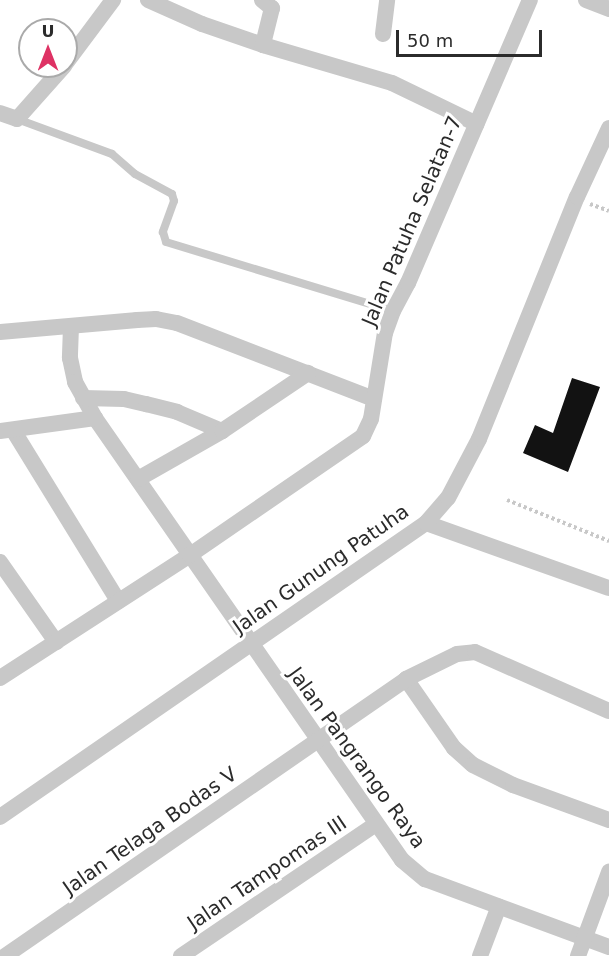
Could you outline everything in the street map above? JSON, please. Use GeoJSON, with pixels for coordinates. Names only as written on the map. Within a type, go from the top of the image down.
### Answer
{"type":"FeatureCollection","features":[{"type":"Feature","properties":{"kind":"street"},"geometry":{"type":"LineString","coordinates":[[78,47],[113,0]]}},
{"type":"Feature","properties":{"kind":"street"},"geometry":{"type":"LineString","coordinates":[[148,0],[202,24],[263,45],[392,83],[477,124]]}},
{"type":"Feature","properties":{"kind":"street"},"geometry":{"type":"LineString","coordinates":[[262,0],[272,8],[263,45]]}},
{"type":"Feature","properties":{"kind":"street"},"geometry":{"type":"LineString","coordinates":[[383,34],[387,0]]}},
{"type":"Feature","properties":{"kind":"street","name":"Jalan Patuha Selatan-7"},"geometry":{"type":"LineString","coordinates":[[0,678],[190,555],[360,438],[369,426],[385,333],[393,311],[530,0]]}},
{"type":"Feature","properties":{"kind":"street"},"geometry":{"type":"LineString","coordinates":[[586,0],[609,9]]}},
{"type":"Feature","properties":{"kind":"street"},"geometry":{"type":"LineString","coordinates":[[0,113],[17,119],[53,78]]}},
{"type":"Feature","properties":{"kind":"street","name":"Jalan Gunung Patuha"},"geometry":{"type":"LineString","coordinates":[[0,817],[426,523],[448,498],[464,472],[609,128]]}},
{"type":"Feature","properties":{"kind":"street"},"geometry":{"type":"LineString","coordinates":[[0,332],[156,319],[177,323],[374,399]]}},
{"type":"Feature","properties":{"kind":"street","name":"Jalan Pangrango Raya"},"geometry":{"type":"LineString","coordinates":[[71,326],[72,370],[83,398],[95,418],[250,645],[402,860],[426,879],[609,946]]}},
{"type":"Feature","properties":{"kind":"street"},"geometry":{"type":"LineString","coordinates":[[138,479],[222,431],[308,373]]}},
{"type":"Feature","properties":{"kind":"street"},"geometry":{"type":"LineString","coordinates":[[83,398],[124,399],[146,404],[177,412],[222,431]]}},
{"type":"Feature","properties":{"kind":"street"},"geometry":{"type":"LineString","coordinates":[[95,418],[7,430],[118,601]]}},
{"type":"Feature","properties":{"kind":"street"},"geometry":{"type":"LineString","coordinates":[[426,523],[609,588]]}},
{"type":"Feature","properties":{"kind":"street"},"geometry":{"type":"LineString","coordinates":[[0,562],[56,642]]}},
{"type":"Feature","properties":{"kind":"street","name":"Jalan Telaga Bodas V"},"geometry":{"type":"LineString","coordinates":[[5,956],[406,679],[457,654],[470,651],[609,711]]}},
{"type":"Feature","properties":{"kind":"street"},"geometry":{"type":"LineString","coordinates":[[406,679],[454,748],[473,765],[513,785],[609,820]]}},
{"type":"Feature","properties":{"kind":"street","name":"Jalan Tampomas III"},"geometry":{"type":"LineString","coordinates":[[181,956],[376,824]]}},
{"type":"Feature","properties":{"kind":"street"},"geometry":{"type":"LineString","coordinates":[[579,956],[609,872]]}},
{"type":"Feature","properties":{"kind":"street"},"geometry":{"type":"LineString","coordinates":[[480,956],[499,906]]}},
{"type":"Feature","properties":{"kind":"lane"},"geometry":{"type":"LineString","coordinates":[[17,119],[112,154],[135,174],[172,194],[174,201],[163,232],[166,242],[393,311]]}},
{"type":"Feature","properties":{"kind":"path"},"geometry":{"type":"LineString","coordinates":[[507,500],[609,541]]}},
{"type":"Feature","properties":{"kind":"building"},"geometry":{"type":"Polygon","coordinates":[[[572,378],[600,387],[568,472],[523,453],[535,425],[553,433],[572,378]]]}}]}
